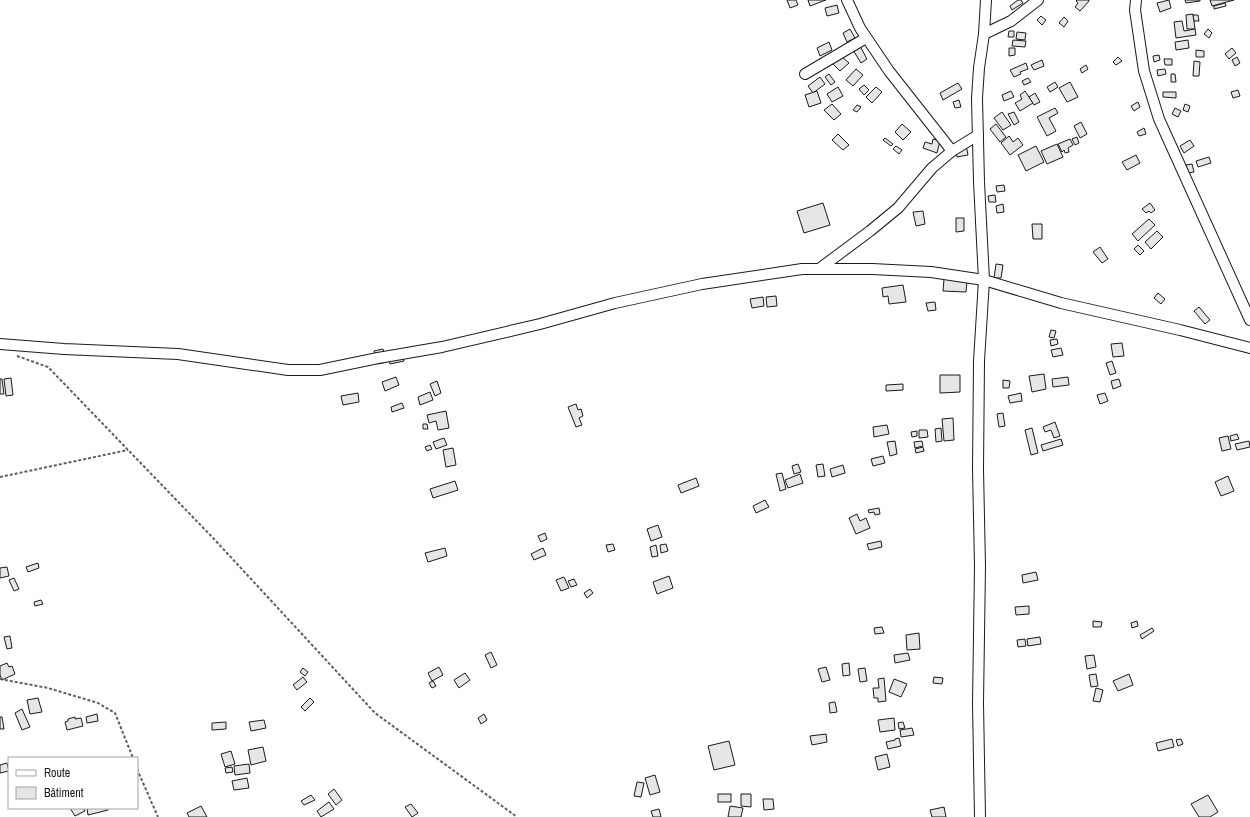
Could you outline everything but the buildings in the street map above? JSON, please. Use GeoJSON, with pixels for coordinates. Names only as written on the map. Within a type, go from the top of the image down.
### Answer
{"type":"FeatureCollection","features":[{"type":"Feature","properties":{"kind":"street"},"geometry":{"type":"LineString","coordinates":[[847,0],[866,38],[889,71],[952,151]]}},
{"type":"Feature","properties":{"kind":"street"},"geometry":{"type":"LineString","coordinates":[[980,817],[978,703],[980,566],[978,454],[979,361],[984,280],[977,98],[986,0]]}},
{"type":"Feature","properties":{"kind":"street"},"geometry":{"type":"LineString","coordinates":[[984,34],[1011,21],[1038,0]]}},
{"type":"Feature","properties":{"kind":"street"},"geometry":{"type":"LineString","coordinates":[[1136,0],[1135,10],[1144,71],[1159,119],[1250,320]]}},
{"type":"Feature","properties":{"kind":"street"},"geometry":{"type":"LineString","coordinates":[[805,74],[866,38]]}},
{"type":"Feature","properties":{"kind":"street"},"geometry":{"type":"LineString","coordinates":[[819,269],[898,208],[932,168],[952,151],[978,135]]}},
{"type":"Feature","properties":{"kind":"street"},"geometry":{"type":"LineString","coordinates":[[0,344],[64,349],[178,354],[288,370],[320,370],[442,347],[540,324],[614,303],[702,284],[802,269],[872,269],[931,272],[984,280],[1062,303],[1180,330],[1250,348]]}},
{"type":"Feature","properties":{"kind":"path"},"geometry":{"type":"LineString","coordinates":[[14,355],[48,367],[214,539],[375,713],[515,817]]}},
{"type":"Feature","properties":{"kind":"path"},"geometry":{"type":"LineString","coordinates":[[0,477],[128,450]]}},
{"type":"Feature","properties":{"kind":"path"},"geometry":{"type":"LineString","coordinates":[[0,679],[55,690],[98,703],[115,713],[133,757]]}},
{"type":"Feature","properties":{"kind":"path"},"geometry":{"type":"LineString","coordinates":[[138,771],[158,817]]}}]}
